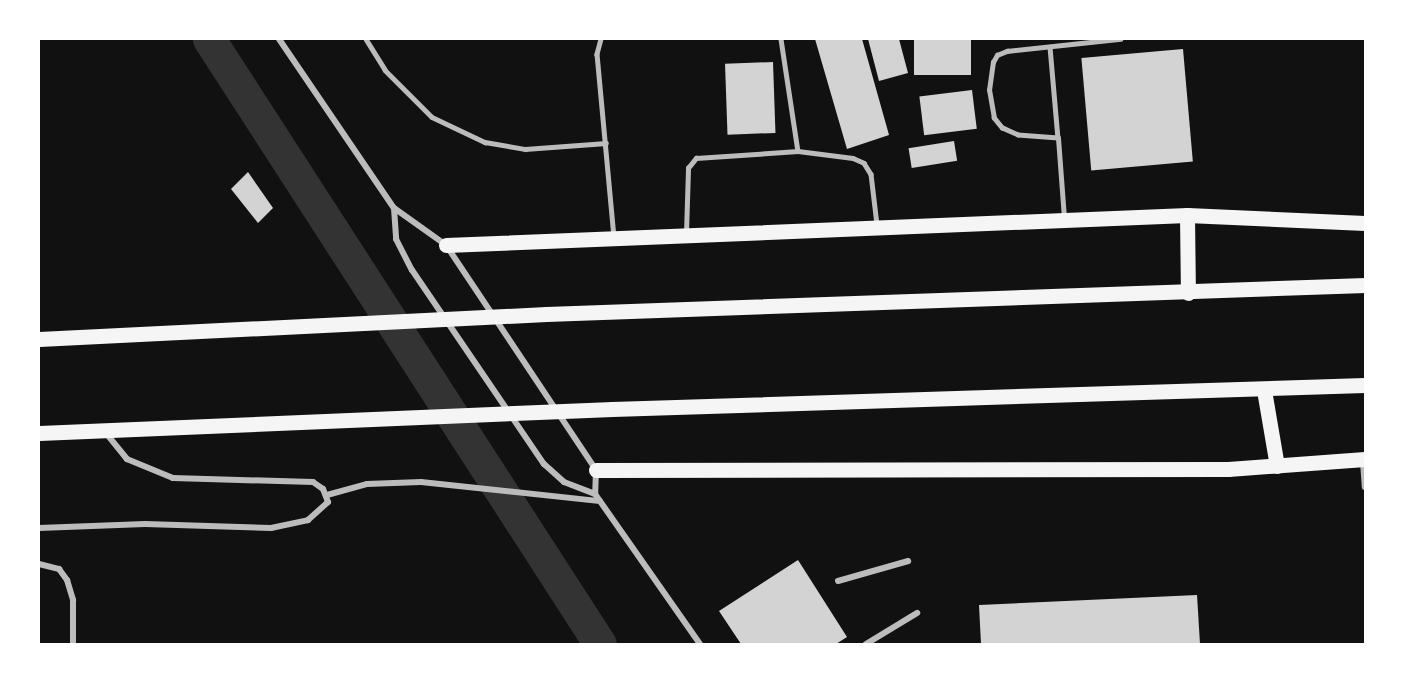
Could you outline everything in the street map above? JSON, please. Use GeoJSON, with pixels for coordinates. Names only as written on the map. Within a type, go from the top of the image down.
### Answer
{"type":"FeatureCollection","features":[{"type":"Feature","properties":{"kind":"main road"},"geometry":{"type":"LineString","coordinates":[[1187,215],[1188,293]]}},
{"type":"Feature","properties":{"kind":"main road"},"geometry":{"type":"LineString","coordinates":[[446,244],[614,236],[878,229],[1064,218],[1187,215],[1365,223]]}},
{"type":"Feature","properties":{"kind":"main road"},"geometry":{"type":"LineString","coordinates":[[39,339],[546,314],[1365,285]]}},
{"type":"Feature","properties":{"kind":"main road"},"geometry":{"type":"LineString","coordinates":[[39,433],[260,426],[612,409],[1365,385]]}},
{"type":"Feature","properties":{"kind":"main road"},"geometry":{"type":"LineString","coordinates":[[1264,390],[1277,466]]}},
{"type":"Feature","properties":{"kind":"main road"},"geometry":{"type":"LineString","coordinates":[[596,470],[1277,466],[1364,460]]}},
{"type":"Feature","properties":{"kind":"street"},"geometry":{"type":"LineString","coordinates":[[279,39],[394,208],[446,244],[596,470],[595,494]]}},
{"type":"Feature","properties":{"kind":"street"},"geometry":{"type":"LineString","coordinates":[[394,208],[396,239],[412,270],[544,464],[564,482],[595,494],[700,644]]}},
{"type":"Feature","properties":{"kind":"street"},"geometry":{"type":"LineString","coordinates":[[39,528],[145,524],[237,529],[290,526],[319,512],[328,502],[327,495],[313,482],[173,478],[127,459],[104,431]]}},
{"type":"Feature","properties":{"kind":"street"},"geometry":{"type":"LineString","coordinates":[[1364,460],[1365,487]]}},
{"type":"Feature","properties":{"kind":"street"},"geometry":{"type":"LineString","coordinates":[[327,495],[367,484],[421,482],[600,501]]}},
{"type":"Feature","properties":{"kind":"street"},"geometry":{"type":"LineString","coordinates":[[838,581],[909,561]]}},
{"type":"Feature","properties":{"kind":"street"},"geometry":{"type":"LineString","coordinates":[[39,564],[59,569],[73,600],[73,644]]}},
{"type":"Feature","properties":{"kind":"street"},"geometry":{"type":"LineString","coordinates":[[866,644],[917,613]]}},
{"type":"Feature","properties":{"kind":"lane"},"geometry":{"type":"LineString","coordinates":[[366,39],[385,70],[432,117],[485,142],[525,149],[606,143]]}},
{"type":"Feature","properties":{"kind":"lane"},"geometry":{"type":"LineString","coordinates":[[601,39],[597,54],[614,236]]}},
{"type":"Feature","properties":{"kind":"lane"},"geometry":{"type":"LineString","coordinates":[[782,39],[798,150]]}},
{"type":"Feature","properties":{"kind":"lane"},"geometry":{"type":"LineString","coordinates":[[1058,138],[1018,135],[1002,128],[994,118],[989,90],[997,55],[1119,39]]}},
{"type":"Feature","properties":{"kind":"lane"},"geometry":{"type":"LineString","coordinates":[[1050,47],[1064,218]]}},
{"type":"Feature","properties":{"kind":"lane"},"geometry":{"type":"LineString","coordinates":[[686,234],[688,168],[696,158],[798,150],[853,158],[864,163],[871,174],[878,229]]}},
{"type":"Feature","properties":{"kind":"building"},"geometry":{"type":"Polygon","coordinates":[[[815,39],[862,39],[889,135],[847,149],[815,39]]]}},
{"type":"Feature","properties":{"kind":"building"},"geometry":{"type":"Polygon","coordinates":[[[868,39],[899,39],[908,73],[879,81],[868,39]]]}},
{"type":"Feature","properties":{"kind":"building"},"geometry":{"type":"Polygon","coordinates":[[[914,39],[971,39],[971,75],[914,75],[914,39]]]}},
{"type":"Feature","properties":{"kind":"building"},"geometry":{"type":"Polygon","coordinates":[[[1183,49],[1193,162],[1091,170],[1081,58],[1183,49]]]}},
{"type":"Feature","properties":{"kind":"building"},"geometry":{"type":"Polygon","coordinates":[[[773,62],[775,133],[728,135],[725,64],[773,62]]]}},
{"type":"Feature","properties":{"kind":"building"},"geometry":{"type":"Polygon","coordinates":[[[972,90],[977,129],[924,135],[919,96],[972,90]]]}},
{"type":"Feature","properties":{"kind":"building"},"geometry":{"type":"Polygon","coordinates":[[[954,141],[957,161],[912,168],[909,148],[954,141]]]}},
{"type":"Feature","properties":{"kind":"building"},"geometry":{"type":"Polygon","coordinates":[[[248,172],[273,208],[258,223],[231,189],[248,172]]]}},
{"type":"Feature","properties":{"kind":"building"},"geometry":{"type":"Polygon","coordinates":[[[798,560],[847,637],[836,644],[741,644],[719,611],[798,560]]]}},
{"type":"Feature","properties":{"kind":"building"},"geometry":{"type":"Polygon","coordinates":[[[1197,595],[1200,644],[981,644],[979,605],[1197,595]]]}},
{"type":"Feature","properties":{"kind":"waterway"},"geometry":{"type":"LineString","coordinates":[[209,39],[600,644]]}}]}
